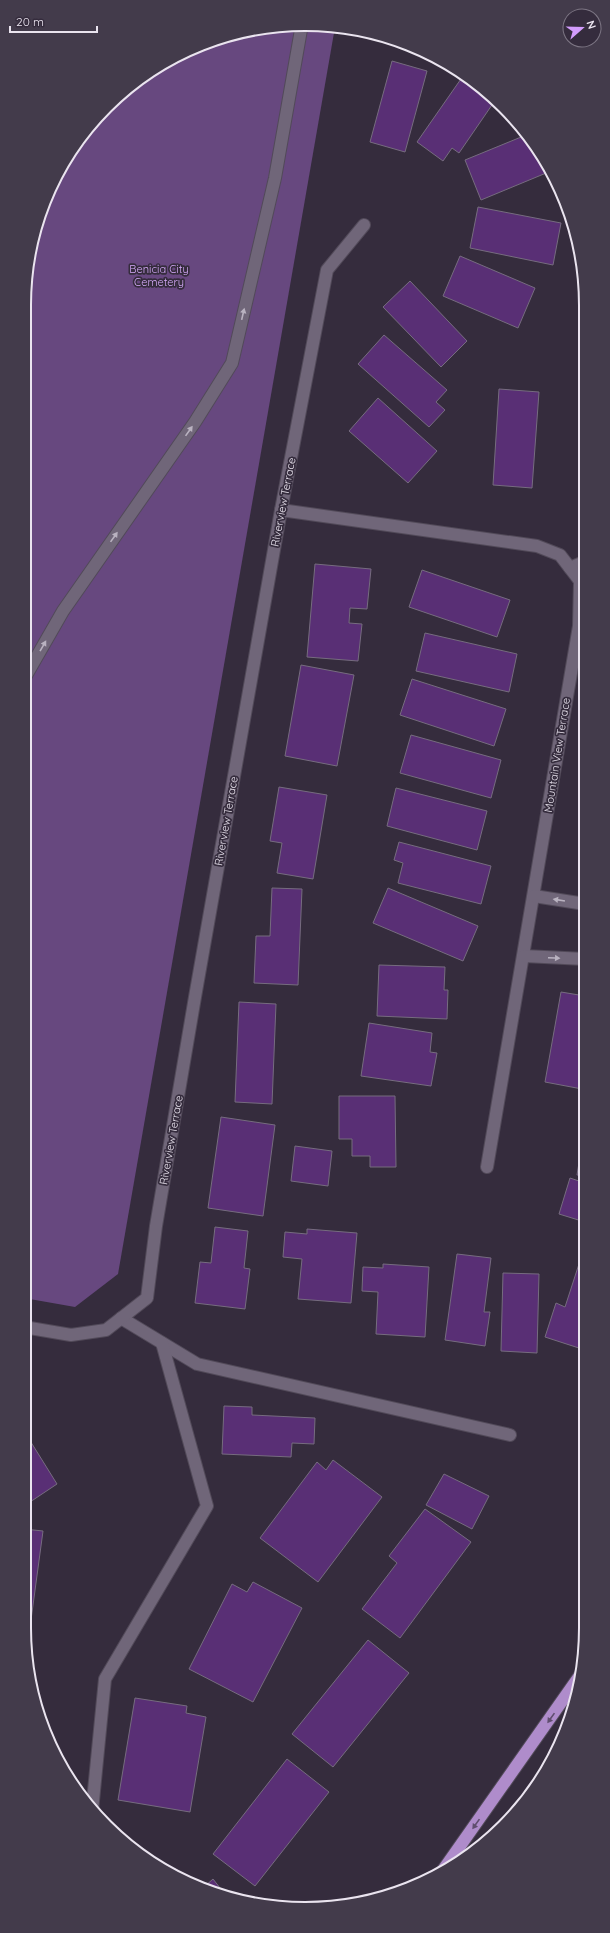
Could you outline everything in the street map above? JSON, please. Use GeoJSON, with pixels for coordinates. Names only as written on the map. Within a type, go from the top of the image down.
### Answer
{"type":"FeatureCollection","features":[{"type":"Feature","properties":{"kind":"highway"},"geometry":{"type":"LineString","coordinates":[[450,1860],[573,1685]]}},
{"type":"Feature","properties":{"kind":"street"},"geometry":{"type":"LineString","coordinates":[[31,668],[63,611],[196,422],[232,363],[275,178],[301,31]]}},
{"type":"Feature","properties":{"kind":"street","name":"Riverview Terrace"},"geometry":{"type":"LineString","coordinates":[[31,1328],[71,1335],[106,1330],[147,1298],[156,1226],[195,997],[281,510],[327,270],[364,225]]}},
{"type":"Feature","properties":{"kind":"street","name":"Mountain View Terrace"},"geometry":{"type":"LineString","coordinates":[[281,510],[537,546],[560,555],[579,580]]}},
{"type":"Feature","properties":{"kind":"street"},"geometry":{"type":"LineString","coordinates":[[570,568],[579,564]]}},
{"type":"Feature","properties":{"kind":"street","name":"Mountain View Terrace"},"geometry":{"type":"LineString","coordinates":[[488,1167],[579,626]]}},
{"type":"Feature","properties":{"kind":"street"},"geometry":{"type":"LineString","coordinates":[[534,896],[579,903]]}},
{"type":"Feature","properties":{"kind":"street"},"geometry":{"type":"LineString","coordinates":[[524,956],[579,959]]}},
{"type":"Feature","properties":{"kind":"street"},"geometry":{"type":"LineString","coordinates":[[121,1318],[197,1364],[510,1435]]}},
{"type":"Feature","properties":{"kind":"street"},"geometry":{"type":"LineString","coordinates":[[93,1801],[105,1679],[207,1506],[162,1343]]}},
{"type":"Feature","properties":{"kind":"green space","name":"Benicia City Cemetery"},"geometry":{"type":"Polygon","coordinates":[[[305,31],[334,33],[118,1274],[75,1307],[31,1299],[31,305],[33,269],[36,252],[40,234],[52,200],[59,184],[77,153],[111,111],[138,88],[153,77],[184,59],[234,40],[269,33],[305,31]]]}},
{"type":"Feature","properties":{"kind":"building"},"geometry":{"type":"Polygon","coordinates":[[[392,61],[427,71],[405,152],[370,142],[392,61]]]}},
{"type":"Feature","properties":{"kind":"building"},"geometry":{"type":"Polygon","coordinates":[[[461,80],[492,105],[459,153],[452,148],[443,161],[417,142],[461,80]]]}},
{"type":"Feature","properties":{"kind":"building"},"geometry":{"type":"Polygon","coordinates":[[[521,137],[545,173],[481,200],[465,160],[521,137]]]}},
{"type":"Feature","properties":{"kind":"building"},"geometry":{"type":"Polygon","coordinates":[[[478,207],[561,223],[553,265],[470,248],[478,207]]]}},
{"type":"Feature","properties":{"kind":"building"},"geometry":{"type":"Polygon","coordinates":[[[460,256],[535,288],[518,328],[443,296],[460,256]]]}},
{"type":"Feature","properties":{"kind":"building"},"geometry":{"type":"Polygon","coordinates":[[[410,281],[467,341],[441,367],[383,307],[410,281]]]}},
{"type":"Feature","properties":{"kind":"building"},"geometry":{"type":"Polygon","coordinates":[[[384,335],[447,390],[436,402],[445,410],[429,427],[358,364],[384,335]]]}},
{"type":"Feature","properties":{"kind":"building"},"geometry":{"type":"Polygon","coordinates":[[[499,389],[539,392],[532,488],[493,485],[499,389]]]}},
{"type":"Feature","properties":{"kind":"building"},"geometry":{"type":"Polygon","coordinates":[[[378,398],[437,451],[408,483],[349,431],[378,398]]]}},
{"type":"Feature","properties":{"kind":"building"},"geometry":{"type":"Polygon","coordinates":[[[315,564],[371,569],[367,609],[350,608],[349,623],[362,624],[358,661],[307,657],[315,564]]]}},
{"type":"Feature","properties":{"kind":"building"},"geometry":{"type":"Polygon","coordinates":[[[422,570],[510,600],[497,637],[409,607],[422,570]]]}},
{"type":"Feature","properties":{"kind":"building"},"geometry":{"type":"Polygon","coordinates":[[[425,633],[517,654],[509,692],[416,671],[425,633]]]}},
{"type":"Feature","properties":{"kind":"building"},"geometry":{"type":"Polygon","coordinates":[[[301,665],[354,675],[337,766],[285,756],[301,665]]]}},
{"type":"Feature","properties":{"kind":"building"},"geometry":{"type":"Polygon","coordinates":[[[412,679],[506,709],[494,746],[400,715],[412,679]]]}},
{"type":"Feature","properties":{"kind":"building"},"geometry":{"type":"Polygon","coordinates":[[[411,735],[501,760],[491,798],[400,773],[411,735]]]}},
{"type":"Feature","properties":{"kind":"building"},"geometry":{"type":"Polygon","coordinates":[[[279,787],[327,795],[313,879],[277,873],[282,843],[270,841],[279,787]]]}},
{"type":"Feature","properties":{"kind":"building"},"geometry":{"type":"Polygon","coordinates":[[[396,788],[487,811],[477,850],[387,826],[396,788]]]}},
{"type":"Feature","properties":{"kind":"building"},"geometry":{"type":"Polygon","coordinates":[[[399,842],[491,866],[481,904],[398,883],[403,863],[394,860],[399,842]]]}},
{"type":"Feature","properties":{"kind":"building"},"geometry":{"type":"Polygon","coordinates":[[[272,888],[302,889],[298,985],[254,983],[256,936],[270,936],[272,888]]]}},
{"type":"Feature","properties":{"kind":"building"},"geometry":{"type":"Polygon","coordinates":[[[388,888],[478,926],[463,961],[373,923],[388,888]]]}},
{"type":"Feature","properties":{"kind":"building"},"geometry":{"type":"Polygon","coordinates":[[[379,965],[445,967],[444,990],[448,990],[447,1019],[377,1016],[379,965]]]}},
{"type":"Feature","properties":{"kind":"building"},"geometry":{"type":"Polygon","coordinates":[[[561,992],[579,995],[579,1088],[545,1082],[561,992]]]}},
{"type":"Feature","properties":{"kind":"building"},"geometry":{"type":"Polygon","coordinates":[[[239,1002],[276,1004],[272,1104],[235,1102],[239,1002]]]}},
{"type":"Feature","properties":{"kind":"building"},"geometry":{"type":"Polygon","coordinates":[[[369,1023],[432,1033],[430,1052],[437,1053],[431,1086],[361,1076],[369,1023]]]}},
{"type":"Feature","properties":{"kind":"building"},"geometry":{"type":"Polygon","coordinates":[[[339,1096],[395,1096],[396,1167],[370,1167],[370,1156],[352,1156],[352,1139],[339,1139],[339,1096]]]}},
{"type":"Feature","properties":{"kind":"building"},"geometry":{"type":"Polygon","coordinates":[[[221,1117],[275,1125],[263,1216],[208,1208],[221,1117]]]}},
{"type":"Feature","properties":{"kind":"building"},"geometry":{"type":"Polygon","coordinates":[[[295,1146],[332,1151],[328,1186],[291,1181],[295,1146]]]}},
{"type":"Feature","properties":{"kind":"building"},"geometry":{"type":"Polygon","coordinates":[[[579,1163],[579,1175],[577,1175],[579,1163]]]}},
{"type":"Feature","properties":{"kind":"building"},"geometry":{"type":"Polygon","coordinates":[[[570,1178],[579,1181],[579,1220],[559,1214],[570,1178]]]}},
{"type":"Feature","properties":{"kind":"building"},"geometry":{"type":"Polygon","coordinates":[[[215,1227],[248,1231],[244,1268],[250,1269],[245,1309],[195,1303],[200,1262],[211,1263],[215,1227]]]}},
{"type":"Feature","properties":{"kind":"building"},"geometry":{"type":"Polygon","coordinates":[[[307,1229],[357,1233],[351,1303],[298,1299],[302,1259],[283,1257],[285,1232],[307,1234],[307,1229]]]}},
{"type":"Feature","properties":{"kind":"building"},"geometry":{"type":"Polygon","coordinates":[[[457,1254],[491,1258],[484,1312],[490,1312],[485,1346],[445,1340],[457,1254]]]}},
{"type":"Feature","properties":{"kind":"building"},"geometry":{"type":"Polygon","coordinates":[[[383,1264],[429,1267],[425,1337],[376,1334],[378,1292],[362,1291],[363,1267],[383,1268],[383,1264]]]}},
{"type":"Feature","properties":{"kind":"building"},"geometry":{"type":"Polygon","coordinates":[[[579,1264],[579,1348],[545,1337],[556,1303],[565,1307],[579,1264]]]}},
{"type":"Feature","properties":{"kind":"building"},"geometry":{"type":"Polygon","coordinates":[[[503,1273],[539,1274],[537,1353],[501,1351],[503,1273]]]}},
{"type":"Feature","properties":{"kind":"building"},"geometry":{"type":"Polygon","coordinates":[[[224,1406],[252,1407],[252,1415],[315,1418],[314,1444],[292,1443],[291,1457],[222,1454],[224,1406]]]}},
{"type":"Feature","properties":{"kind":"building"},"geometry":{"type":"Polygon","coordinates":[[[31,1442],[57,1484],[31,1501],[31,1442]]]}},
{"type":"Feature","properties":{"kind":"building"},"geometry":{"type":"Polygon","coordinates":[[[333,1460],[382,1497],[318,1582],[260,1538],[317,1462],[326,1470],[333,1460]]]}},
{"type":"Feature","properties":{"kind":"building"},"geometry":{"type":"Polygon","coordinates":[[[444,1474],[489,1496],[472,1529],[426,1505],[444,1474]]]}},
{"type":"Feature","properties":{"kind":"building"},"geometry":{"type":"Polygon","coordinates":[[[425,1509],[471,1542],[400,1638],[362,1609],[397,1563],[389,1556],[425,1509]]]}},
{"type":"Feature","properties":{"kind":"building"},"geometry":{"type":"Polygon","coordinates":[[[31,1530],[43,1531],[31,1620],[31,1530]]]}},
{"type":"Feature","properties":{"kind":"building"},"geometry":{"type":"Polygon","coordinates":[[[253,1582],[302,1608],[253,1702],[189,1669],[232,1584],[247,1592],[253,1582]]]}},
{"type":"Feature","properties":{"kind":"building"},"geometry":{"type":"Polygon","coordinates":[[[368,1640],[409,1673],[333,1767],[292,1734],[368,1640]]]}},
{"type":"Feature","properties":{"kind":"building"},"geometry":{"type":"Polygon","coordinates":[[[135,1698],[187,1706],[186,1713],[206,1717],[190,1812],[118,1800],[135,1698]]]}},
{"type":"Feature","properties":{"kind":"building"},"geometry":{"type":"Polygon","coordinates":[[[287,1759],[329,1792],[255,1886],[213,1854],[287,1759]]]}},
{"type":"Feature","properties":{"kind":"building"},"geometry":{"type":"Polygon","coordinates":[[[213,1879],[220,1888],[217,1887],[208,1884],[213,1879]]]}}]}
